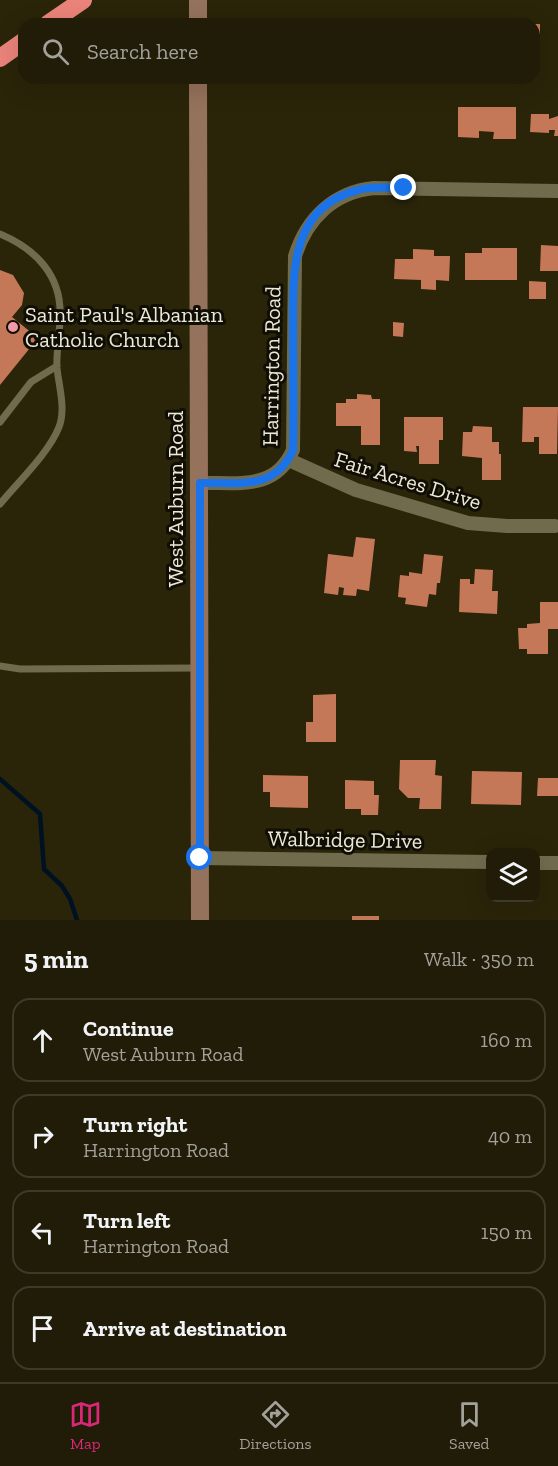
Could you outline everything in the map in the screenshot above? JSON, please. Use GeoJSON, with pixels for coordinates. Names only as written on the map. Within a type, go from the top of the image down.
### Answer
{"type":"FeatureCollection","features":[{"type":"Feature","properties":{"kind":"highway"},"geometry":{"type":"LineString","coordinates":[[56,18],[82,0]]}},
{"type":"Feature","properties":{"kind":"highway"},"geometry":{"type":"LineString","coordinates":[[0,58],[18,45]]}},
{"type":"Feature","properties":{"kind":"main road"},"geometry":{"type":"LineString","coordinates":[[198,0],[198,18]]}},
{"type":"Feature","properties":{"kind":"main road","name":"West Auburn Road"},"geometry":{"type":"LineString","coordinates":[[198,84],[200,920]]}},
{"type":"Feature","properties":{"kind":"street","name":"Harrington Road"},"geometry":{"type":"LineString","coordinates":[[200,483],[241,482],[272,477],[282,470],[289,460],[293,450],[295,256],[300,240],[319,214],[343,195],[374,188],[558,191]]}},
{"type":"Feature","properties":{"kind":"street","name":"Fair Acres Drive"},"geometry":{"type":"LineString","coordinates":[[289,460],[345,487],[468,523],[557,526]]}},
{"type":"Feature","properties":{"kind":"street","name":"Walbridge Drive"},"geometry":{"type":"LineString","coordinates":[[200,858],[486,862]]}},
{"type":"Feature","properties":{"kind":"street"},"geometry":{"type":"LineString","coordinates":[[540,863],[558,863]]}},
{"type":"Feature","properties":{"kind":"lane"},"geometry":{"type":"LineString","coordinates":[[0,234],[31,250],[45,264],[52,279],[61,314],[57,366],[62,402],[60,426],[0,504]]}},
{"type":"Feature","properties":{"kind":"lane"},"geometry":{"type":"LineString","coordinates":[[0,422],[31,382],[57,366]]}},
{"type":"Feature","properties":{"kind":"lane"},"geometry":{"type":"LineString","coordinates":[[0,666],[20,669],[199,668]]}},
{"type":"Feature","properties":{"kind":"building"},"geometry":{"type":"Polygon","coordinates":[[[458,107],[516,107],[516,139],[493,139],[494,132],[479,131],[479,138],[458,137],[458,107]]]}},
{"type":"Feature","properties":{"kind":"building"},"geometry":{"type":"Polygon","coordinates":[[[531,114],[549,114],[549,119],[558,116],[558,136],[554,136],[555,130],[549,130],[549,133],[530,132],[531,114]]]}},
{"type":"Feature","properties":{"kind":"building"},"geometry":{"type":"Polygon","coordinates":[[[541,245],[558,246],[558,271],[540,271],[541,245]]]}},
{"type":"Feature","properties":{"kind":"building"},"geometry":{"type":"Polygon","coordinates":[[[482,248],[517,248],[517,280],[465,280],[465,253],[482,253],[482,248]]]}},
{"type":"Feature","properties":{"kind":"building"},"geometry":{"type":"Polygon","coordinates":[[[413,249],[434,250],[434,256],[450,256],[449,281],[436,280],[436,290],[421,289],[421,280],[394,279],[395,259],[413,259],[413,249]]]}},
{"type":"Feature","properties":{"kind":"building","name":"Saint Paul's Albanian Catholic Church"},"geometry":{"type":"Polygon","coordinates":[[[0,270],[13,275],[24,293],[22,305],[12,317],[38,338],[0,385],[0,270]]]}},
{"type":"Feature","properties":{"kind":"building"},"geometry":{"type":"Polygon","coordinates":[[[529,281],[546,282],[546,299],[529,299],[529,281]]]}},
{"type":"Feature","properties":{"kind":"building"},"geometry":{"type":"Polygon","coordinates":[[[393,322],[404,323],[403,337],[393,336],[393,322]]]}},
{"type":"Feature","properties":{"kind":"building"},"geometry":{"type":"Polygon","coordinates":[[[357,394],[371,395],[372,399],[380,399],[380,445],[361,445],[361,426],[336,426],[336,403],[346,403],[346,399],[357,399],[357,394]]]}},
{"type":"Feature","properties":{"kind":"building"},"geometry":{"type":"Polygon","coordinates":[[[523,407],[558,407],[557,454],[539,454],[539,437],[534,437],[534,442],[522,442],[523,407]]]}},
{"type":"Feature","properties":{"kind":"building"},"geometry":{"type":"Polygon","coordinates":[[[404,417],[443,417],[443,440],[439,440],[439,464],[419,464],[419,446],[416,446],[417,452],[404,451],[404,417]]]}},
{"type":"Feature","properties":{"kind":"building"},"geometry":{"type":"Polygon","coordinates":[[[473,426],[492,427],[492,442],[499,442],[501,480],[482,480],[482,458],[462,456],[463,432],[472,432],[473,426]]]}},
{"type":"Feature","properties":{"kind":"building"},"geometry":{"type":"Polygon","coordinates":[[[356,537],[375,539],[369,591],[357,589],[356,596],[343,595],[344,588],[339,587],[338,595],[324,593],[328,554],[353,557],[356,537]]]}},
{"type":"Feature","properties":{"kind":"building"},"geometry":{"type":"Polygon","coordinates":[[[424,554],[443,556],[440,583],[437,583],[436,595],[429,594],[427,607],[405,604],[406,598],[398,597],[400,575],[409,576],[409,572],[422,574],[424,554]]]}},
{"type":"Feature","properties":{"kind":"building"},"geometry":{"type":"Polygon","coordinates":[[[475,569],[493,570],[492,591],[498,591],[497,614],[459,612],[460,579],[470,579],[470,584],[474,584],[475,569]]]}},
{"type":"Feature","properties":{"kind":"building"},"geometry":{"type":"Polygon","coordinates":[[[540,602],[558,602],[558,629],[548,629],[548,654],[527,654],[527,649],[519,649],[518,628],[527,628],[527,624],[540,623],[540,602]]]}},
{"type":"Feature","properties":{"kind":"building"},"geometry":{"type":"Polygon","coordinates":[[[336,694],[336,742],[306,742],[306,722],[313,722],[313,695],[336,694]]]}},
{"type":"Feature","properties":{"kind":"building"},"geometry":{"type":"Polygon","coordinates":[[[400,760],[436,760],[435,775],[442,776],[441,809],[419,809],[420,798],[408,798],[399,789],[400,760]]]}},
{"type":"Feature","properties":{"kind":"building"},"geometry":{"type":"Polygon","coordinates":[[[472,771],[522,772],[521,805],[471,804],[472,771]]]}},
{"type":"Feature","properties":{"kind":"building"},"geometry":{"type":"Polygon","coordinates":[[[263,775],[308,776],[308,808],[270,807],[270,792],[263,792],[263,775]]]}},
{"type":"Feature","properties":{"kind":"building"},"geometry":{"type":"Polygon","coordinates":[[[538,778],[558,778],[558,796],[537,796],[538,778]]]}},
{"type":"Feature","properties":{"kind":"building"},"geometry":{"type":"Polygon","coordinates":[[[345,780],[374,781],[374,795],[379,795],[378,815],[361,815],[361,809],[345,809],[345,780]]]}},
{"type":"Feature","properties":{"kind":"building"},"geometry":{"type":"Polygon","coordinates":[[[352,916],[379,916],[379,920],[352,920],[352,916]]]}},
{"type":"Feature","properties":{"kind":"waterway"},"geometry":{"type":"LineString","coordinates":[[0,779],[40,814],[44,869],[62,886],[70,899],[77,920]]}},
{"type":"Feature","properties":{"kind":"place","name":"Saint Paul's Albanian Catholic Church"},"geometry":{"type":"Point","coordinates":[13,327]}},
{"type":"Feature","properties":{"kind":"route"},"geometry":{"type":"LineString","coordinates":[[200,858],[200,483],[256,481],[272,477],[282,470],[289,460],[293,450],[293,274],[300,240],[319,214],[331,202],[343,195],[374,188],[404,188]]}}]}
